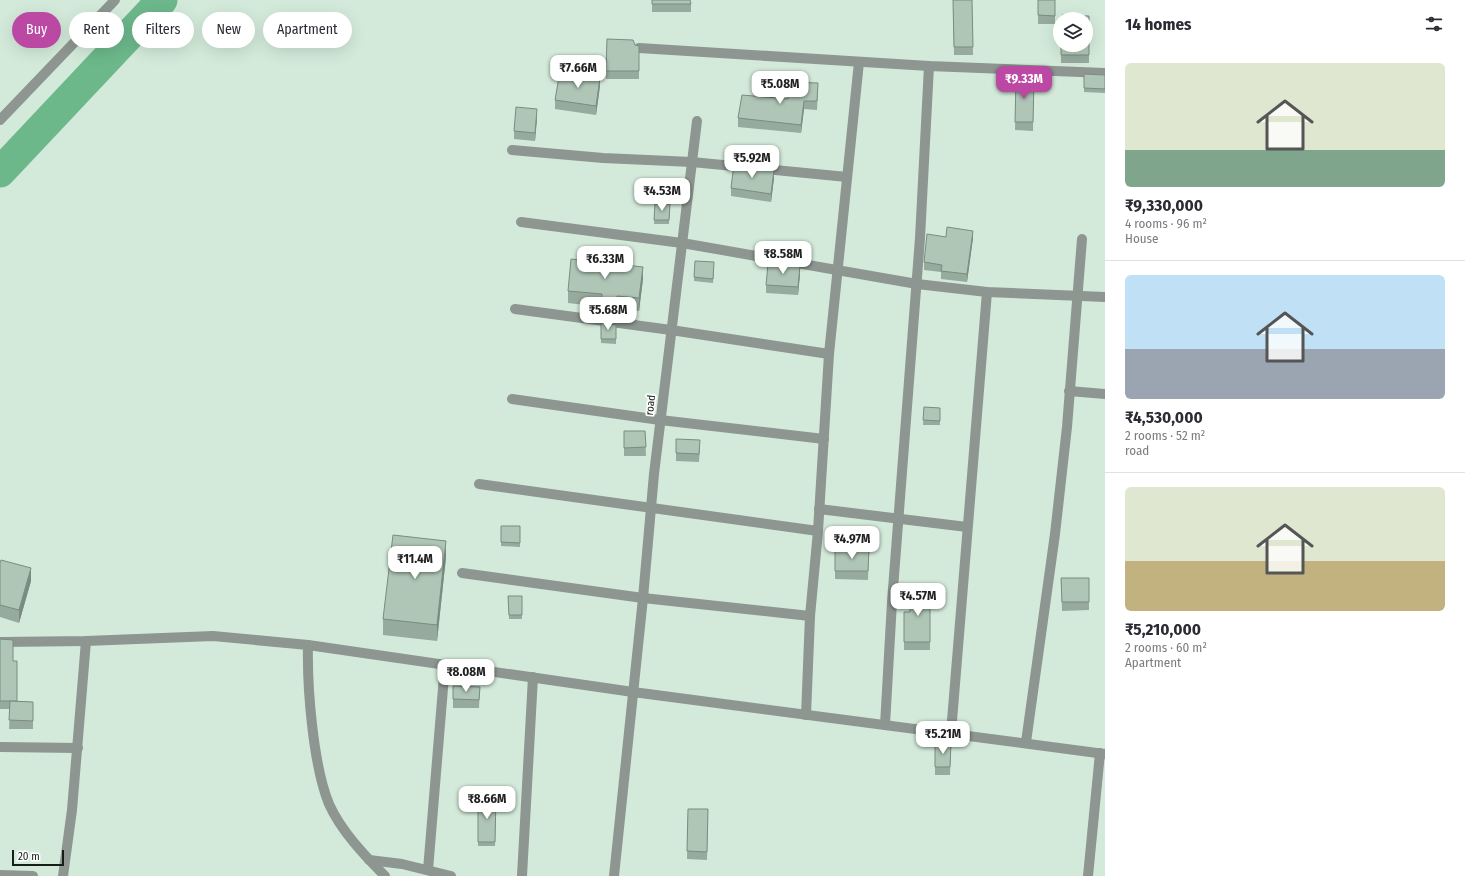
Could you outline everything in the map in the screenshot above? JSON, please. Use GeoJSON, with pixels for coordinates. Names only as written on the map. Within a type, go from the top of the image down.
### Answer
{"type":"FeatureCollection","features":[{"type":"Feature","properties":{"kind":"street"},"geometry":{"type":"LineString","coordinates":[[0,120],[115,0]]}},
{"type":"Feature","properties":{"kind":"street"},"geometry":{"type":"LineString","coordinates":[[640,48],[929,66],[1105,73]]}},
{"type":"Feature","properties":{"kind":"street"},"geometry":{"type":"LineString","coordinates":[[806,715],[810,616],[818,531],[829,354],[859,62]]}},
{"type":"Feature","properties":{"kind":"street"},"geometry":{"type":"LineString","coordinates":[[886,725],[892,602],[900,519],[929,66]]}},
{"type":"Feature","properties":{"kind":"street","name":"road"},"geometry":{"type":"LineString","coordinates":[[614,876],[623,801],[660,420],[697,121]]}},
{"type":"Feature","properties":{"kind":"street"},"geometry":{"type":"LineString","coordinates":[[512,150],[603,158],[692,162],[847,177]]}},
{"type":"Feature","properties":{"kind":"street"},"geometry":{"type":"LineString","coordinates":[[520,222],[682,243],[916,284],[987,292],[1078,294],[1105,297]]}},
{"type":"Feature","properties":{"kind":"street"},"geometry":{"type":"LineString","coordinates":[[1026,742],[1055,534],[1082,239]]}},
{"type":"Feature","properties":{"kind":"street"},"geometry":{"type":"LineString","coordinates":[[952,733],[967,527],[987,292]]}},
{"type":"Feature","properties":{"kind":"street"},"geometry":{"type":"LineString","coordinates":[[515,309],[671,330],[829,354]]}},
{"type":"Feature","properties":{"kind":"street"},"geometry":{"type":"LineString","coordinates":[[1069,391],[1105,394]]}},
{"type":"Feature","properties":{"kind":"street"},"geometry":{"type":"LineString","coordinates":[[512,399],[660,420],[824,439]]}},
{"type":"Feature","properties":{"kind":"street"},"geometry":{"type":"LineString","coordinates":[[479,484],[651,510],[818,531]]}},
{"type":"Feature","properties":{"kind":"street"},"geometry":{"type":"LineString","coordinates":[[819,510],[967,527]]}},
{"type":"Feature","properties":{"kind":"street"},"geometry":{"type":"LineString","coordinates":[[462,573],[643,598],[810,616]]}},
{"type":"Feature","properties":{"kind":"street"},"geometry":{"type":"LineString","coordinates":[[0,642],[86,642],[213,636],[308,645],[633,692],[1102,753],[1088,876]]}},
{"type":"Feature","properties":{"kind":"street"},"geometry":{"type":"LineString","coordinates":[[62,876],[78,748],[86,642]]}},
{"type":"Feature","properties":{"kind":"street"},"geometry":{"type":"LineString","coordinates":[[308,645],[312,717],[319,766],[329,804],[342,826],[369,860],[385,876]]}},
{"type":"Feature","properties":{"kind":"street"},"geometry":{"type":"LineString","coordinates":[[428,870],[445,664]]}},
{"type":"Feature","properties":{"kind":"street"},"geometry":{"type":"LineString","coordinates":[[522,876],[533,677]]}},
{"type":"Feature","properties":{"kind":"street"},"geometry":{"type":"LineString","coordinates":[[0,746],[78,748]]}},
{"type":"Feature","properties":{"kind":"street"},"geometry":{"type":"LineString","coordinates":[[369,860],[428,870],[451,876]]}},
{"type":"Feature","properties":{"kind":"street"},"geometry":{"type":"LineString","coordinates":[[0,875],[33,876]]}},
{"type":"Feature","properties":{"kind":"building"},"geometry":{"type":"Polygon","coordinates":[[[652,0],[690,0],[691,4],[652,4],[652,0]]]}},
{"type":"Feature","properties":{"kind":"building"},"geometry":{"type":"Polygon","coordinates":[[[953,0],[972,0],[973,47],[954,47],[953,0]]]}},
{"type":"Feature","properties":{"kind":"building"},"geometry":{"type":"Polygon","coordinates":[[[1038,0],[1055,0],[1055,12],[1053,12],[1053,16],[1038,15],[1038,0]]]}},
{"type":"Feature","properties":{"kind":"building"},"geometry":{"type":"Polygon","coordinates":[[[607,39],[633,40],[635,45],[639,46],[639,71],[606,71],[607,39]]]}},
{"type":"Feature","properties":{"kind":"building"},"geometry":{"type":"Polygon","coordinates":[[[1061,52],[1089,52],[1089,55],[1061,55],[1061,52]]]}},
{"type":"Feature","properties":{"kind":"building"},"geometry":{"type":"Polygon","coordinates":[[[560,71],[600,78],[596,106],[555,100],[560,71]]]}},
{"type":"Feature","properties":{"kind":"building"},"geometry":{"type":"Polygon","coordinates":[[[1084,74],[1105,75],[1105,89],[1084,88],[1084,74]]]}},
{"type":"Feature","properties":{"kind":"building"},"geometry":{"type":"Polygon","coordinates":[[[1016,79],[1034,79],[1033,122],[1015,122],[1016,79]]]}},
{"type":"Feature","properties":{"kind":"building"},"geometry":{"type":"Polygon","coordinates":[[[789,82],[818,83],[817,101],[804,101],[801,125],[738,118],[742,95],[788,99],[789,82]]]}},
{"type":"Feature","properties":{"kind":"building"},"geometry":{"type":"Polygon","coordinates":[[[516,107],[537,109],[535,133],[514,131],[516,107]]]}},
{"type":"Feature","properties":{"kind":"building"},"geometry":{"type":"Polygon","coordinates":[[[734,164],[774,170],[771,194],[731,188],[734,164]]]}},
{"type":"Feature","properties":{"kind":"building"},"geometry":{"type":"Polygon","coordinates":[[[655,204],[670,204],[669,220],[654,220],[655,204]]]}},
{"type":"Feature","properties":{"kind":"building"},"geometry":{"type":"Polygon","coordinates":[[[947,227],[973,231],[967,274],[941,271],[942,265],[924,262],[927,234],[946,237],[947,227]]]}},
{"type":"Feature","properties":{"kind":"building"},"geometry":{"type":"Polygon","coordinates":[[[571,259],[643,267],[639,298],[617,296],[617,304],[602,302],[602,294],[568,291],[571,259]]]}},
{"type":"Feature","properties":{"kind":"building"},"geometry":{"type":"Polygon","coordinates":[[[695,261],[714,262],[713,279],[694,277],[695,261]]]}},
{"type":"Feature","properties":{"kind":"building"},"geometry":{"type":"Polygon","coordinates":[[[768,264],[800,265],[798,287],[766,285],[768,264]]]}},
{"type":"Feature","properties":{"kind":"building"},"geometry":{"type":"Polygon","coordinates":[[[601,323],[616,325],[616,339],[601,339],[601,323]]]}},
{"type":"Feature","properties":{"kind":"building"},"geometry":{"type":"Polygon","coordinates":[[[924,407],[940,408],[940,421],[923,420],[924,407]]]}},
{"type":"Feature","properties":{"kind":"building"},"geometry":{"type":"Polygon","coordinates":[[[624,431],[645,431],[646,447],[624,448],[624,431]]]}},
{"type":"Feature","properties":{"kind":"building"},"geometry":{"type":"Polygon","coordinates":[[[676,439],[700,440],[699,454],[676,453],[676,439]]]}},
{"type":"Feature","properties":{"kind":"building"},"geometry":{"type":"Polygon","coordinates":[[[501,526],[520,526],[520,543],[501,542],[501,526]]]}},
{"type":"Feature","properties":{"kind":"building"},"geometry":{"type":"Polygon","coordinates":[[[393,535],[446,541],[437,625],[383,619],[393,535]]]}},
{"type":"Feature","properties":{"kind":"building"},"geometry":{"type":"Polygon","coordinates":[[[835,548],[869,549],[868,571],[835,571],[835,548]]]}},
{"type":"Feature","properties":{"kind":"building"},"geometry":{"type":"Polygon","coordinates":[[[1,560],[31,568],[19,610],[0,605],[1,560]]]}},
{"type":"Feature","properties":{"kind":"building"},"geometry":{"type":"Polygon","coordinates":[[[1061,578],[1089,578],[1089,602],[1062,602],[1061,578]]]}},
{"type":"Feature","properties":{"kind":"building"},"geometry":{"type":"Polygon","coordinates":[[[911,588],[930,589],[930,642],[904,642],[904,612],[910,612],[911,588]]]}},
{"type":"Feature","properties":{"kind":"building"},"geometry":{"type":"Polygon","coordinates":[[[508,596],[522,596],[522,615],[509,615],[508,596]]]}},
{"type":"Feature","properties":{"kind":"building"},"geometry":{"type":"Polygon","coordinates":[[[0,639],[13,640],[13,661],[17,661],[17,701],[0,701],[0,639]]]}},
{"type":"Feature","properties":{"kind":"building"},"geometry":{"type":"Polygon","coordinates":[[[453,686],[480,687],[479,700],[453,699],[453,686]]]}},
{"type":"Feature","properties":{"kind":"building"},"geometry":{"type":"Polygon","coordinates":[[[10,701],[33,702],[33,721],[9,720],[10,701]]]}},
{"type":"Feature","properties":{"kind":"building"},"geometry":{"type":"Polygon","coordinates":[[[935,744],[951,744],[950,767],[935,767],[935,744]]]}},
{"type":"Feature","properties":{"kind":"building"},"geometry":{"type":"Polygon","coordinates":[[[481,796],[496,796],[495,842],[478,842],[478,808],[481,808],[481,796]]]}},
{"type":"Feature","properties":{"kind":"building"},"geometry":{"type":"Polygon","coordinates":[[[688,809],[708,809],[707,852],[687,851],[688,809]]]}},
{"type":"Feature","properties":{"kind":"waterway"},"geometry":{"type":"LineString","coordinates":[[0,172],[162,0]]}}]}
